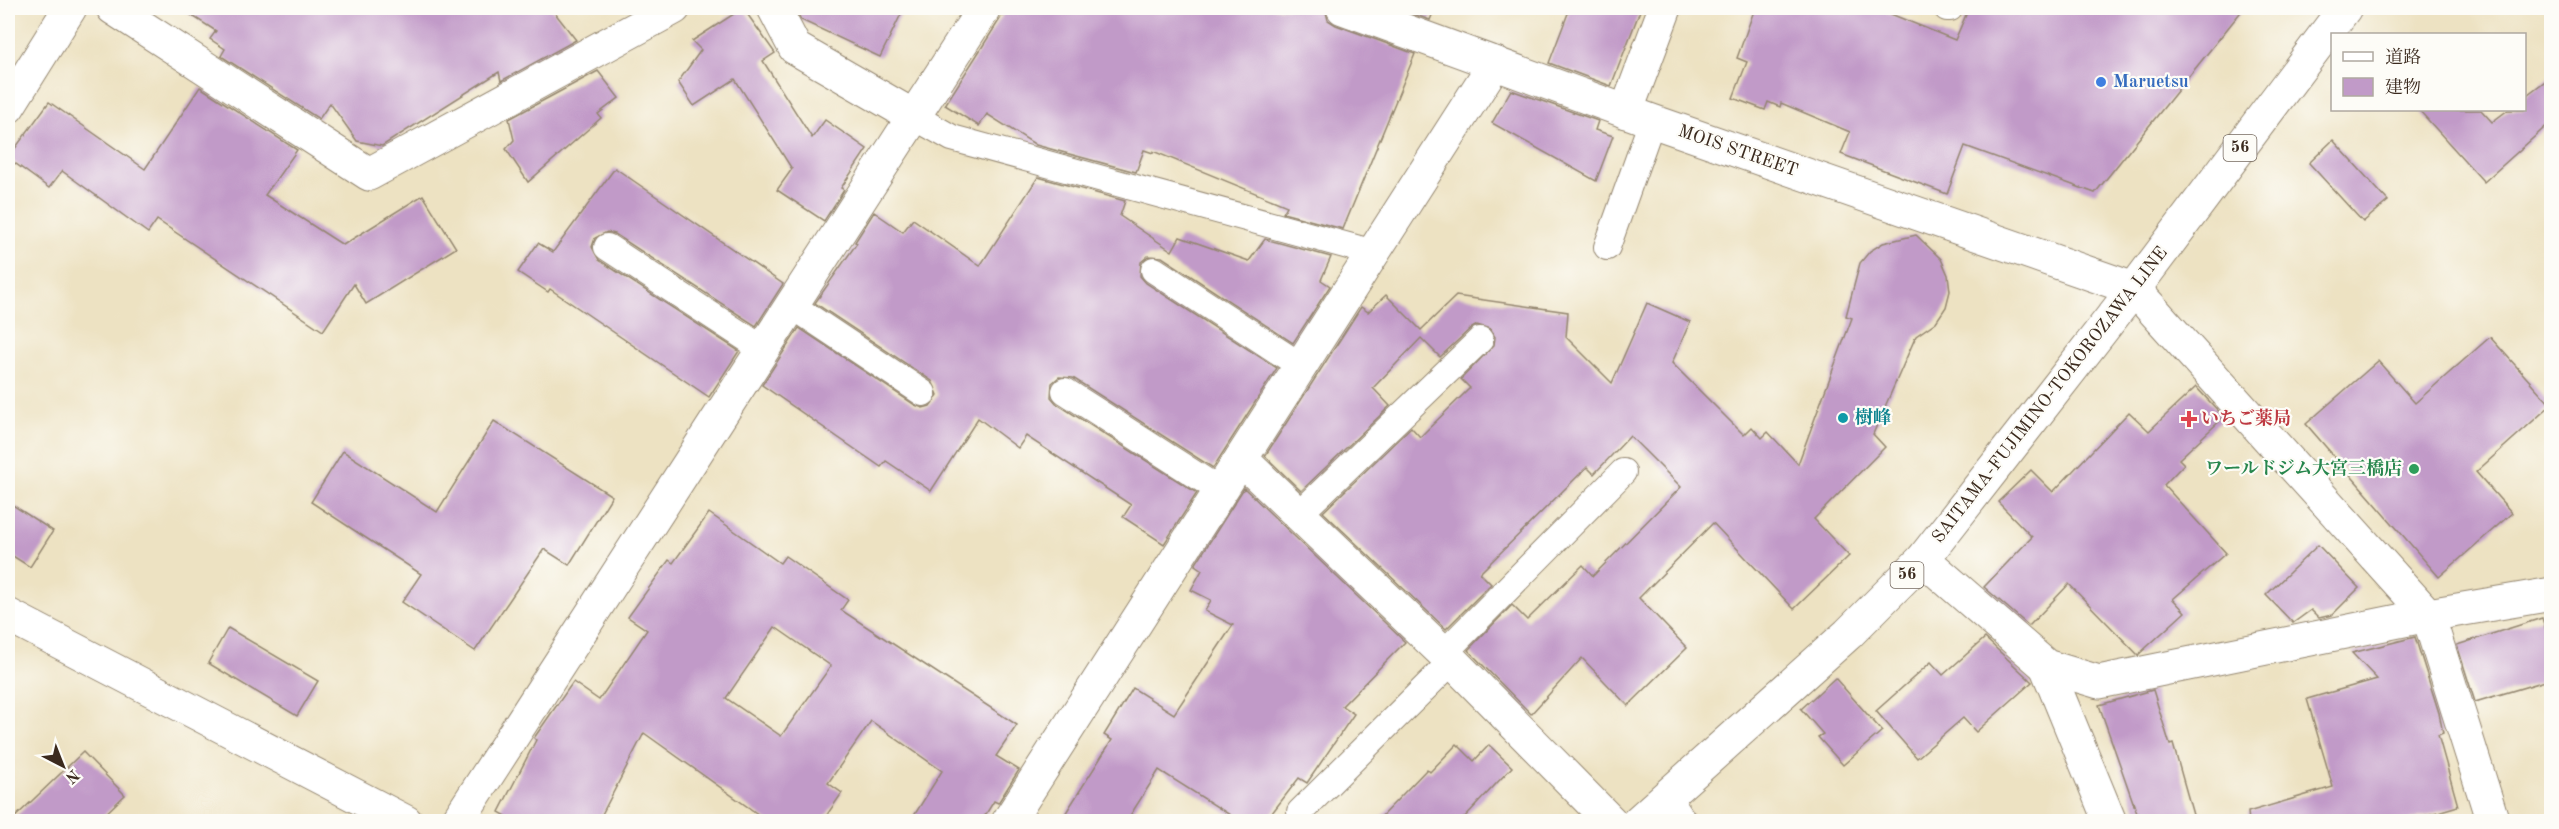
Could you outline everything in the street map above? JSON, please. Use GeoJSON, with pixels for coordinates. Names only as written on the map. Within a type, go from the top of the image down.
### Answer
{"type":"FeatureCollection","features":[{"type":"Feature","properties":{"kind":"street"},"geometry":{"type":"LineString","coordinates":[[8,107],[16,75],[70,8]]}},
{"type":"Feature","properties":{"kind":"street"},"geometry":{"type":"LineString","coordinates":[[113,8],[369,174],[674,8]]}},
{"type":"Feature","properties":{"kind":"street"},"geometry":{"type":"LineString","coordinates":[[774,8],[795,48],[913,116]]}},
{"type":"Feature","properties":{"kind":"street"},"geometry":{"type":"LineString","coordinates":[[457,822],[984,8]]}},
{"type":"Feature","properties":{"kind":"street","name":"MOIS STREET"},"geometry":{"type":"LineString","coordinates":[[1343,8],[1639,117],[2134,289]]}},
{"type":"Feature","properties":{"kind":"street"},"geometry":{"type":"LineString","coordinates":[[1639,117],[1665,8]]}},
{"type":"Feature","properties":{"kind":"street","name":"SAITAMA-FUJIMINO-TOKOROZAWA LINE"},"geometry":{"type":"LineString","coordinates":[[1638,822],[1672,811],[1923,559],[2134,289],[2345,8]]}},
{"type":"Feature","properties":{"kind":"street"},"geometry":{"type":"LineString","coordinates":[[1008,822],[1495,63]]}},
{"type":"Feature","properties":{"kind":"street"},"geometry":{"type":"LineString","coordinates":[[2134,289],[2428,615],[2488,820]]}},
{"type":"Feature","properties":{"kind":"street"},"geometry":{"type":"LineString","coordinates":[[1241,459],[1447,657],[1611,822]]}},
{"type":"Feature","properties":{"kind":"street"},"geometry":{"type":"LineString","coordinates":[[1923,559],[2046,666],[2099,682],[2428,615],[2552,594]]}},
{"type":"Feature","properties":{"kind":"street"},"geometry":{"type":"LineString","coordinates":[[8,615],[406,822]]}},
{"type":"Feature","properties":{"kind":"street"},"geometry":{"type":"LineString","coordinates":[[2046,666],[2110,822]]}},
{"type":"Feature","properties":{"kind":"lane"},"geometry":{"type":"LineString","coordinates":[[913,116],[952,138],[1374,253]]}},
{"type":"Feature","properties":{"kind":"lane"},"geometry":{"type":"LineString","coordinates":[[1607,247],[1639,117]]}},
{"type":"Feature","properties":{"kind":"lane"},"geometry":{"type":"LineString","coordinates":[[607,247],[763,349]]}},
{"type":"Feature","properties":{"kind":"lane"},"geometry":{"type":"LineString","coordinates":[[1154,270],[1301,366]]}},
{"type":"Feature","properties":{"kind":"lane"},"geometry":{"type":"LineString","coordinates":[[791,305],[923,393]]}},
{"type":"Feature","properties":{"kind":"lane"},"geometry":{"type":"LineString","coordinates":[[1299,514],[1480,340]]}},
{"type":"Feature","properties":{"kind":"lane"},"geometry":{"type":"LineString","coordinates":[[1065,392],[1221,491]]}},
{"type":"Feature","properties":{"kind":"lane"},"geometry":{"type":"LineString","coordinates":[[1300,812],[1623,472]]}},
{"type":"Feature","properties":{"kind":"building"},"geometry":{"type":"Polygon","coordinates":[[[180,8],[551,8],[576,40],[501,81],[499,72],[382,146],[357,141],[330,103],[319,119],[221,56],[225,49],[210,39],[216,31],[180,8]]]}},
{"type":"Feature","properties":{"kind":"building"},"geometry":{"type":"Polygon","coordinates":[[[743,8],[775,53],[763,61],[812,138],[825,120],[867,149],[841,188],[844,190],[824,221],[777,190],[792,169],[735,79],[694,106],[678,82],[701,50],[692,41],[743,8]]]}},
{"type":"Feature","properties":{"kind":"building"},"geometry":{"type":"Polygon","coordinates":[[[795,8],[904,8],[880,57],[801,20],[795,8]]]}},
{"type":"Feature","properties":{"kind":"building"},"geometry":{"type":"Polygon","coordinates":[[[1007,8],[1325,8],[1328,20],[1336,25],[1415,54],[1343,229],[1283,213],[1287,206],[1153,151],[1153,153],[1144,150],[1136,172],[1036,145],[987,114],[979,126],[945,105],[1007,8]]]}},
{"type":"Feature","properties":{"kind":"building"},"geometry":{"type":"Polygon","coordinates":[[[1396,8],[1435,8],[1430,20],[1396,8]]]}},
{"type":"Feature","properties":{"kind":"building"},"geometry":{"type":"Polygon","coordinates":[[[1570,8],[1641,8],[1611,86],[1549,63],[1570,8]]]}},
{"type":"Feature","properties":{"kind":"building"},"geometry":{"type":"Polygon","coordinates":[[[1755,8],[1876,8],[1955,40],[1969,8],[2244,8],[2095,193],[1965,146],[1947,194],[1841,154],[1850,132],[1781,103],[1780,107],[1768,102],[1765,110],[1733,98],[1747,62],[1737,58],[1755,8]]]}},
{"type":"Feature","properties":{"kind":"building"},"geometry":{"type":"Polygon","coordinates":[[[598,71],[619,98],[598,114],[601,118],[528,182],[506,149],[514,140],[509,119],[598,71]]]}},
{"type":"Feature","properties":{"kind":"building"},"geometry":{"type":"Polygon","coordinates":[[[2552,76],[2552,121],[2484,182],[2420,111],[2482,111],[2492,122],[2507,111],[2526,111],[2526,96],[2552,76]]]}},
{"type":"Feature","properties":{"kind":"building"},"geometry":{"type":"Polygon","coordinates":[[[200,87],[297,150],[265,195],[343,245],[423,195],[456,248],[366,304],[354,284],[323,331],[157,220],[148,233],[62,171],[49,188],[8,158],[49,102],[145,169],[200,87]]]}},
{"type":"Feature","properties":{"kind":"building"},"geometry":{"type":"Polygon","coordinates":[[[1511,90],[1598,121],[1595,130],[1613,136],[1596,181],[1492,123],[1511,90]]]}},
{"type":"Feature","properties":{"kind":"building"},"geometry":{"type":"Polygon","coordinates":[[[2333,140],[2388,201],[2363,222],[2309,163],[2333,140]]]}},
{"type":"Feature","properties":{"kind":"building"},"geometry":{"type":"Polygon","coordinates":[[[615,168],[783,284],[756,326],[615,234],[607,232],[595,238],[592,247],[599,260],[739,351],[709,397],[550,289],[548,292],[518,272],[538,243],[553,252],[615,168]]]}},
{"type":"Feature","properties":{"kind":"building"},"geometry":{"type":"Polygon","coordinates":[[[1038,177],[1125,201],[1120,216],[1172,251],[1180,237],[1249,261],[1265,239],[1331,257],[1321,280],[1330,286],[1293,343],[1162,257],[1148,256],[1141,262],[1140,276],[1146,283],[1277,368],[1213,468],[1073,378],[1059,377],[1052,383],[1051,397],[1057,404],[1197,493],[1164,544],[1123,517],[1131,505],[1026,436],[1018,448],[978,418],[931,491],[886,461],[881,467],[762,385],[799,328],[915,405],[923,408],[930,406],[938,395],[932,381],[815,303],[857,243],[855,242],[874,212],[903,232],[913,219],[980,266],[1038,177]]]}},
{"type":"Feature","properties":{"kind":"building"},"geometry":{"type":"Polygon","coordinates":[[[1916,235],[1941,259],[1948,275],[1950,291],[1946,307],[1936,322],[1916,336],[1873,434],[1885,447],[1814,519],[1849,556],[1794,609],[1713,523],[1639,598],[1687,648],[1628,706],[1582,658],[1531,714],[1468,650],[1512,605],[1527,620],[1583,565],[1593,576],[1681,487],[1630,436],[1594,474],[1587,467],[1480,573],[1491,584],[1446,629],[1323,512],[1411,427],[1420,437],[1470,388],[1461,379],[1494,345],[1495,337],[1490,329],[1477,325],[1440,357],[1421,338],[1373,388],[1390,406],[1301,491],[1265,456],[1361,307],[1368,312],[1386,295],[1421,330],[1456,296],[1568,312],[1566,337],[1612,383],[1647,303],[1690,322],[1672,363],[1744,435],[1752,427],[1762,438],[1768,432],[1798,464],[1852,318],[1846,316],[1860,263],[1870,251],[1883,243],[1916,235]]]}},
{"type":"Feature","properties":{"kind":"building"},"geometry":{"type":"Polygon","coordinates":[[[2490,337],[2551,405],[2476,472],[2512,513],[2439,577],[2306,424],[2378,361],[2415,403],[2490,337]]]}},
{"type":"Feature","properties":{"kind":"building"},"geometry":{"type":"Polygon","coordinates":[[[2196,387],[2224,417],[2179,459],[2184,464],[2164,485],[2226,553],[2173,599],[2185,612],[2138,655],[2069,584],[2029,626],[1984,587],[2032,537],[1998,502],[2031,470],[2053,492],[2129,412],[2149,431],[2196,387]]]}},
{"type":"Feature","properties":{"kind":"building"},"geometry":{"type":"Polygon","coordinates":[[[494,421],[612,496],[569,565],[544,549],[475,651],[402,602],[421,574],[311,502],[343,451],[437,512],[494,421]]]}},
{"type":"Feature","properties":{"kind":"building"},"geometry":{"type":"Polygon","coordinates":[[[1244,488],[1405,642],[1342,706],[1354,714],[1307,783],[1299,778],[1265,822],[1241,822],[1159,770],[1126,822],[1060,822],[1112,740],[1104,735],[1133,688],[1174,714],[1233,625],[1205,611],[1211,600],[1191,590],[1202,570],[1195,565],[1244,488]]]}},
{"type":"Feature","properties":{"kind":"building"},"geometry":{"type":"Polygon","coordinates":[[[8,502],[53,531],[30,567],[8,553],[8,502]]]}},
{"type":"Feature","properties":{"kind":"building"},"geometry":{"type":"Polygon","coordinates":[[[709,513],[780,563],[785,556],[848,600],[841,610],[1017,725],[996,756],[1019,770],[998,803],[994,801],[981,822],[910,822],[942,771],[871,721],[828,783],[842,793],[822,822],[769,822],[644,733],[598,822],[517,822],[499,812],[536,740],[534,738],[573,682],[599,700],[647,630],[628,617],[669,560],[673,563],[709,513]],[[775,627],[726,698],[781,736],[831,666],[775,627]]]}},
{"type":"Feature","properties":{"kind":"building"},"geometry":{"type":"Polygon","coordinates":[[[2318,545],[2359,588],[2332,615],[2319,618],[2311,610],[2293,623],[2266,595],[2318,545]]]}},
{"type":"Feature","properties":{"kind":"building"},"geometry":{"type":"Polygon","coordinates":[[[2542,618],[2552,649],[2552,679],[2475,702],[2457,645],[2542,618]]]}},
{"type":"Feature","properties":{"kind":"building"},"geometry":{"type":"Polygon","coordinates":[[[228,628],[318,681],[297,716],[208,663],[228,628]]]}},
{"type":"Feature","properties":{"kind":"building"},"geometry":{"type":"Polygon","coordinates":[[[2415,637],[2439,713],[2443,733],[2438,735],[2458,806],[2404,822],[2249,822],[2248,812],[2333,787],[2307,699],[2377,679],[2352,653],[2415,637]]]}},
{"type":"Feature","properties":{"kind":"building"},"geometry":{"type":"Polygon","coordinates":[[[1985,638],[2032,682],[1976,732],[1963,718],[1917,758],[1876,711],[1931,662],[1943,675],[1985,638]]]}},
{"type":"Feature","properties":{"kind":"building"},"geometry":{"type":"Polygon","coordinates":[[[1835,678],[1882,731],[1843,765],[1818,737],[1823,734],[1801,709],[1835,678]]]}},
{"type":"Feature","properties":{"kind":"building"},"geometry":{"type":"Polygon","coordinates":[[[2153,690],[2170,745],[2173,744],[2195,822],[2140,822],[2099,705],[2153,690]]]}},
{"type":"Feature","properties":{"kind":"building"},"geometry":{"type":"Polygon","coordinates":[[[1457,744],[1474,761],[1489,745],[1512,767],[1460,822],[1376,822],[1427,769],[1430,772],[1457,744]]]}},
{"type":"Feature","properties":{"kind":"building"},"geometry":{"type":"Polygon","coordinates":[[[83,752],[125,795],[97,822],[10,822],[83,752]]]}},
{"type":"Feature","properties":{"kind":"place","name":"Maruetsu"},"geometry":{"type":"Point","coordinates":[2101,82]}},
{"type":"Feature","properties":{"kind":"place","name":"樹峰"},"geometry":{"type":"Point","coordinates":[1843,418]}},
{"type":"Feature","properties":{"kind":"place","name":"いちご薬局"},"geometry":{"type":"Point","coordinates":[2189,419]}},
{"type":"Feature","properties":{"kind":"place","name":"ワールドジム大宮三橋店"},"geometry":{"type":"Point","coordinates":[2414,469]}}]}
